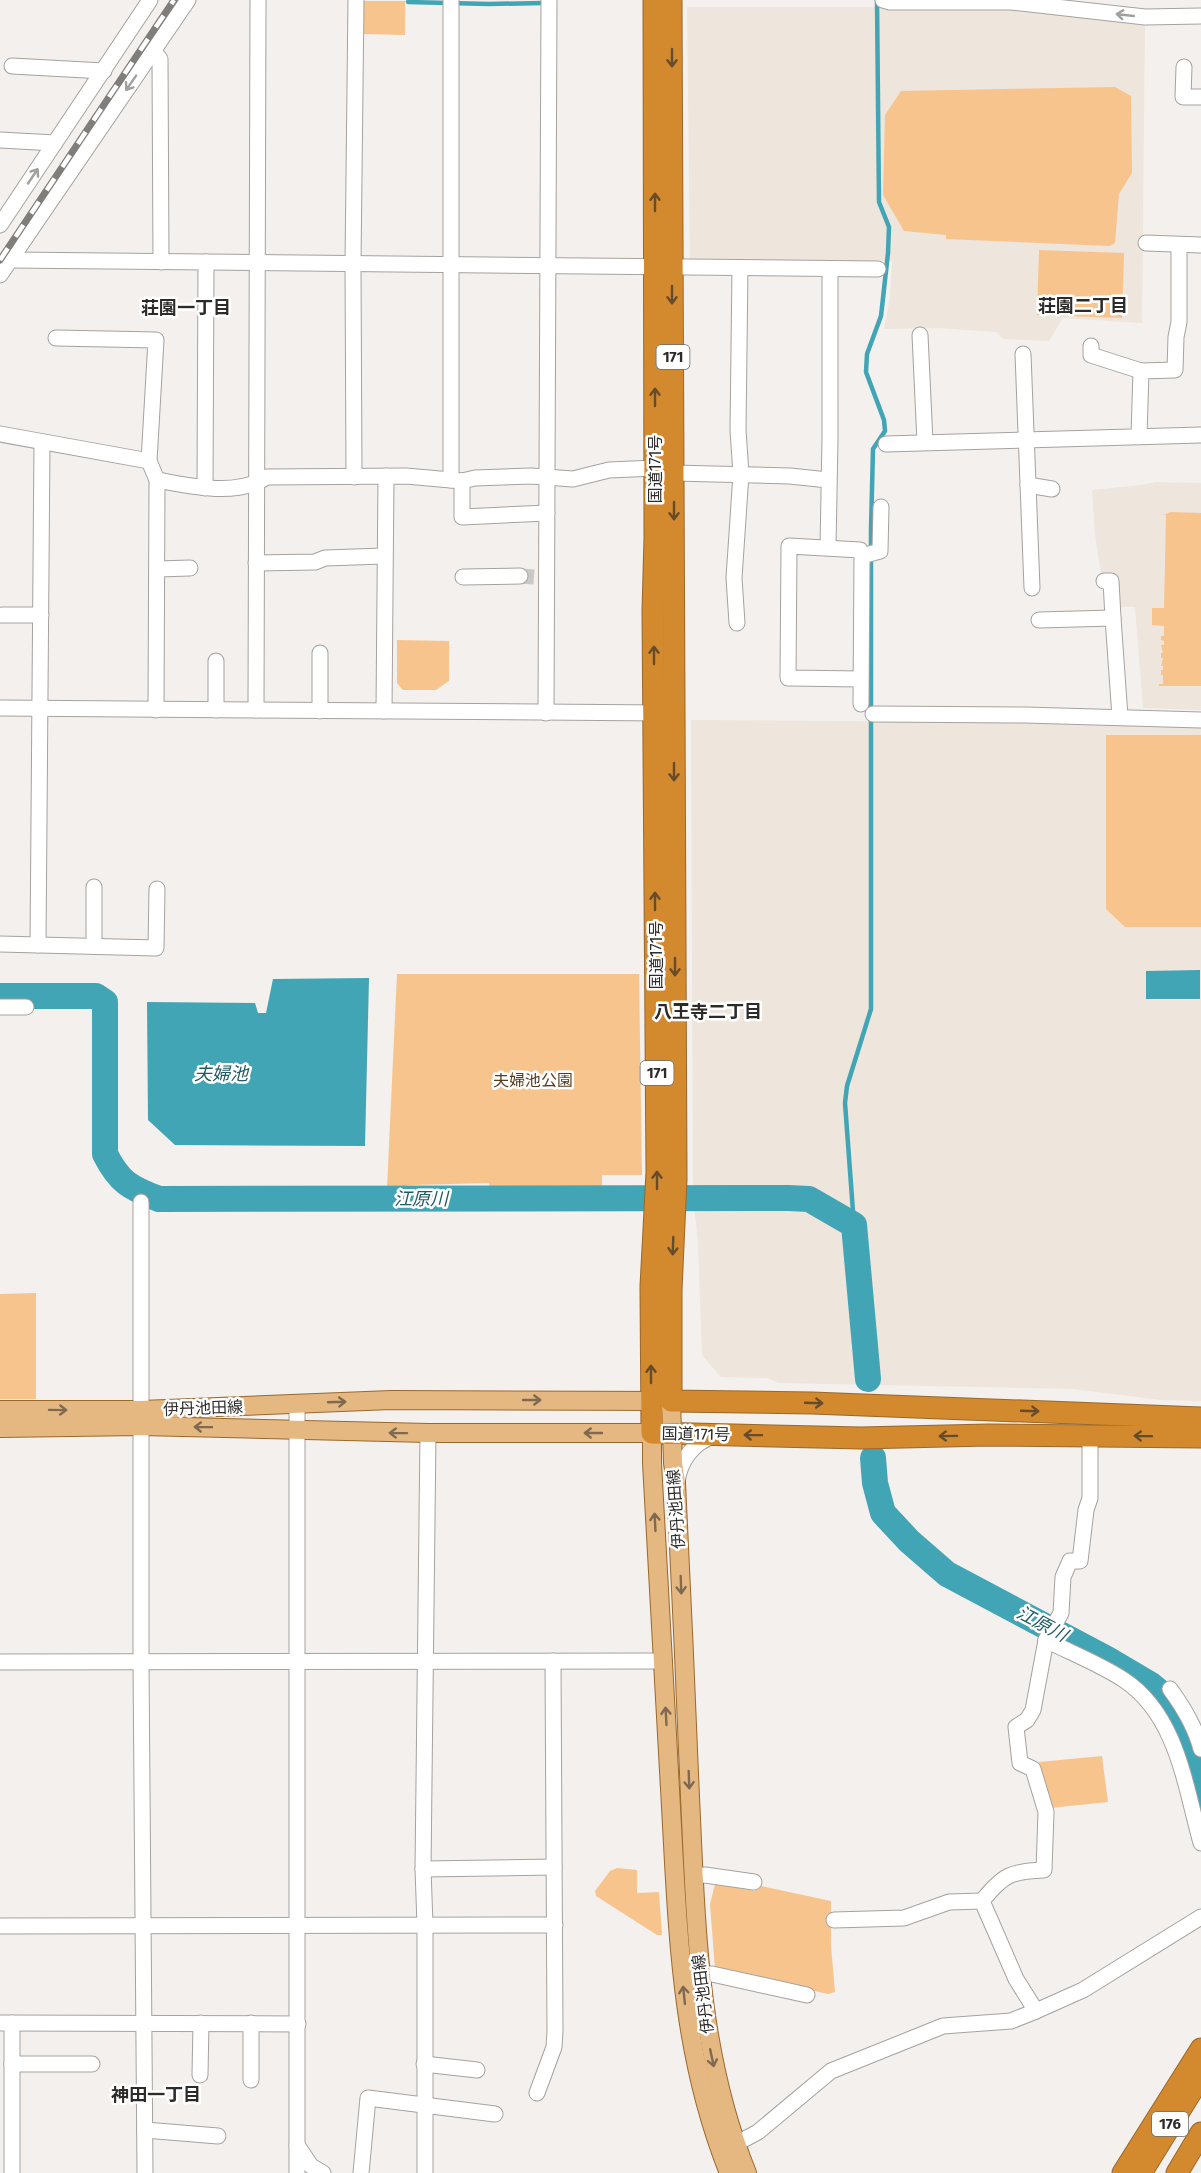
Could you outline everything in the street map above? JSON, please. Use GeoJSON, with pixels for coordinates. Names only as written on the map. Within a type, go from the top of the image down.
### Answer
{"type":"FeatureCollection","features":[{"type":"Feature","properties":{"kind":"highway","name":"国道171号"},"geometry":{"type":"LineString","coordinates":[[654,0],[664,267]]}},
{"type":"Feature","properties":{"kind":"highway","name":"国道171号"},"geometry":{"type":"LineString","coordinates":[[671,0],[664,267],[664,713],[657,1182],[651,1286],[662,1433],[861,1438],[988,1435],[1201,1437]]}},
{"type":"Feature","properties":{"kind":"highway","name":"国道171号"},"geometry":{"type":"LineString","coordinates":[[661,1401],[824,1404],[1201,1418]]}},
{"type":"Feature","properties":{"kind":"highway"},"geometry":{"type":"LineString","coordinates":[[1123,2173],[1201,2049]]}},
{"type":"Feature","properties":{"kind":"highway","name":"176"},"geometry":{"type":"LineString","coordinates":[[1141,2173],[1201,2076]]}},
{"type":"Feature","properties":{"kind":"highway"},"geometry":{"type":"LineString","coordinates":[[1177,2173],[1201,2133]]}},
{"type":"Feature","properties":{"kind":"main road","name":"伊丹池田線"},"geometry":{"type":"LineString","coordinates":[[0,1428],[141,1418],[297,1403],[391,1400],[661,1401]]}},
{"type":"Feature","properties":{"kind":"main road","name":"伊丹池田線"},"geometry":{"type":"LineString","coordinates":[[0,1410],[141,1418],[223,1427],[297,1431],[662,1433]]}},
{"type":"Feature","properties":{"kind":"main road","name":"伊丹池田線"},"geometry":{"type":"LineString","coordinates":[[662,1433],[673,1463],[676,1483],[693,1876],[700,1974],[706,2028],[728,2148],[729,2173]]}},
{"type":"Feature","properties":{"kind":"main road","name":"伊丹池田線"},"geometry":{"type":"LineString","coordinates":[[662,1433],[662,1661],[679,1946],[688,2030],[701,2088],[728,2148],[747,2173]]}},
{"type":"Feature","properties":{"kind":"street"},"geometry":{"type":"LineString","coordinates":[[0,225],[150,0]]}},
{"type":"Feature","properties":{"kind":"street"},"geometry":{"type":"LineString","coordinates":[[0,275],[188,0]]}},
{"type":"Feature","properties":{"kind":"street"},"geometry":{"type":"LineString","coordinates":[[256,710],[258,0]]}},
{"type":"Feature","properties":{"kind":"street"},"geometry":{"type":"LineString","coordinates":[[354,477],[353,264],[356,0]]}},
{"type":"Feature","properties":{"kind":"street"},"geometry":{"type":"LineString","coordinates":[[452,0],[451,265],[456,481],[462,517],[547,513]]}},
{"type":"Feature","properties":{"kind":"street"},"geometry":{"type":"LineString","coordinates":[[546,713],[533,577],[547,513],[549,0]]}},
{"type":"Feature","properties":{"kind":"street"},"geometry":{"type":"LineString","coordinates":[[1163,0],[1163,16]]}},
{"type":"Feature","properties":{"kind":"street"},"geometry":{"type":"LineString","coordinates":[[887,1],[1011,2],[1091,6],[1145,17],[1201,16]]}},
{"type":"Feature","properties":{"kind":"street"},"geometry":{"type":"LineString","coordinates":[[154,51],[160,59],[161,262]]}},
{"type":"Feature","properties":{"kind":"street"},"geometry":{"type":"LineString","coordinates":[[12,66],[104,71]]}},
{"type":"Feature","properties":{"kind":"street"},"geometry":{"type":"LineString","coordinates":[[1184,67],[1184,97],[1201,97]]}},
{"type":"Feature","properties":{"kind":"street"},"geometry":{"type":"LineString","coordinates":[[0,141],[55,143]]}},
{"type":"Feature","properties":{"kind":"street"},"geometry":{"type":"LineString","coordinates":[[1146,243],[1201,245]]}},
{"type":"Feature","properties":{"kind":"street"},"geometry":{"type":"LineString","coordinates":[[1091,346],[1091,356],[1140,371],[1175,370],[1179,322],[1179,245]]}},
{"type":"Feature","properties":{"kind":"street"},"geometry":{"type":"LineString","coordinates":[[10,260],[878,269]]}},
{"type":"Feature","properties":{"kind":"street"},"geometry":{"type":"LineString","coordinates":[[205,488],[206,262]]}},
{"type":"Feature","properties":{"kind":"street"},"geometry":{"type":"LineString","coordinates":[[737,623],[734,578],[741,474],[738,430],[740,268]]}},
{"type":"Feature","properties":{"kind":"street"},"geometry":{"type":"LineString","coordinates":[[828,548],[830,269]]}},
{"type":"Feature","properties":{"kind":"street"},"geometry":{"type":"LineString","coordinates":[[920,335],[926,442]]}},
{"type":"Feature","properties":{"kind":"street"},"geometry":{"type":"LineString","coordinates":[[56,338],[156,340],[150,461],[157,480],[156,710]]}},
{"type":"Feature","properties":{"kind":"street"},"geometry":{"type":"LineString","coordinates":[[1023,354],[1032,588]]}},
{"type":"Feature","properties":{"kind":"street"},"geometry":{"type":"LineString","coordinates":[[1139,436],[1140,371]]}},
{"type":"Feature","properties":{"kind":"street"},"geometry":{"type":"LineString","coordinates":[[0,434],[150,461]]}},
{"type":"Feature","properties":{"kind":"street"},"geometry":{"type":"LineString","coordinates":[[886,444],[1201,435]]}},
{"type":"Feature","properties":{"kind":"street"},"geometry":{"type":"LineString","coordinates":[[38,945],[42,442]]}},
{"type":"Feature","properties":{"kind":"street"},"geometry":{"type":"LineString","coordinates":[[157,480],[205,488],[245,486],[256,484],[267,477],[406,476],[456,481],[496,476],[573,479],[609,470],[665,470],[828,480]]}},
{"type":"Feature","properties":{"kind":"street"},"geometry":{"type":"LineString","coordinates":[[384,711],[386,476]]}},
{"type":"Feature","properties":{"kind":"street"},"geometry":{"type":"LineString","coordinates":[[1028,485],[1052,489]]}},
{"type":"Feature","properties":{"kind":"street"},"geometry":{"type":"LineString","coordinates":[[862,556],[880,551],[881,507]]}},
{"type":"Feature","properties":{"kind":"street"},"geometry":{"type":"LineString","coordinates":[[861,679],[788,678],[789,546],[860,550],[862,556],[861,679],[867,709],[1201,720]]}},
{"type":"Feature","properties":{"kind":"street"},"geometry":{"type":"LineString","coordinates":[[256,563],[315,562],[325,558],[384,556]]}},
{"type":"Feature","properties":{"kind":"street"},"geometry":{"type":"LineString","coordinates":[[157,569],[190,568]]}},
{"type":"Feature","properties":{"kind":"street"},"geometry":{"type":"LineString","coordinates":[[463,577],[533,577]]}},
{"type":"Feature","properties":{"kind":"street"},"geometry":{"type":"LineString","coordinates":[[1104,581],[1111,581],[1120,717]]}},
{"type":"Feature","properties":{"kind":"street"},"geometry":{"type":"LineString","coordinates":[[2,615],[41,615]]}},
{"type":"Feature","properties":{"kind":"street"},"geometry":{"type":"LineString","coordinates":[[1039,620],[1113,618]]}},
{"type":"Feature","properties":{"kind":"street"},"geometry":{"type":"LineString","coordinates":[[320,652],[320,711]]}},
{"type":"Feature","properties":{"kind":"street"},"geometry":{"type":"LineString","coordinates":[[216,661],[216,710]]}},
{"type":"Feature","properties":{"kind":"street"},"geometry":{"type":"LineString","coordinates":[[0,708],[664,713]]}},
{"type":"Feature","properties":{"kind":"street"},"geometry":{"type":"LineString","coordinates":[[94,887],[94,946]]}},
{"type":"Feature","properties":{"kind":"street"},"geometry":{"type":"LineString","coordinates":[[0,944],[156,948],[158,889]]}},
{"type":"Feature","properties":{"kind":"street"},"geometry":{"type":"LineString","coordinates":[[0,1007],[26,1007]]}},
{"type":"Feature","properties":{"kind":"street"},"geometry":{"type":"LineString","coordinates":[[141,1202],[141,1662],[145,2173]]}},
{"type":"Feature","properties":{"kind":"street"},"geometry":{"type":"LineString","coordinates":[[297,1403],[297,2173]]}},
{"type":"Feature","properties":{"kind":"street"},"geometry":{"type":"LineString","coordinates":[[424,2173],[425,1925],[423,1869],[428,1433]]}},
{"type":"Feature","properties":{"kind":"street"},"geometry":{"type":"LineString","coordinates":[[676,1483],[682,1464],[691,1450],[697,1444],[720,1435]]}},
{"type":"Feature","properties":{"kind":"street"},"geometry":{"type":"LineString","coordinates":[[982,1901],[995,1884],[1017,1871],[1044,1870],[1046,1812],[1033,1769],[1020,1763],[1016,1727],[1027,1720],[1033,1710],[1046,1640],[1061,1613],[1063,1576],[1070,1561],[1080,1561],[1086,1510],[1090,1498],[1090,1435]]}},
{"type":"Feature","properties":{"kind":"street"},"geometry":{"type":"LineString","coordinates":[[1046,1640],[1124,1680],[1146,1698],[1161,1717],[1177,1755],[1201,1843]]}},
{"type":"Feature","properties":{"kind":"street"},"geometry":{"type":"LineString","coordinates":[[537,2093],[554,2047],[553,1661]]}},
{"type":"Feature","properties":{"kind":"street"},"geometry":{"type":"LineString","coordinates":[[0,1662],[662,1661]]}},
{"type":"Feature","properties":{"kind":"street"},"geometry":{"type":"LineString","coordinates":[[1170,1689],[1186,1710],[1197,1733],[1201,1749]]}},
{"type":"Feature","properties":{"kind":"street"},"geometry":{"type":"LineString","coordinates":[[423,1869],[554,1867]]}},
{"type":"Feature","properties":{"kind":"street"},"geometry":{"type":"LineString","coordinates":[[693,1876],[705,1875],[753,1882]]}},
{"type":"Feature","properties":{"kind":"street"},"geometry":{"type":"LineString","coordinates":[[834,1920],[904,1918],[949,1902],[982,1901]]}},
{"type":"Feature","properties":{"kind":"street"},"geometry":{"type":"LineString","coordinates":[[982,1901],[1016,1978],[1036,2011]]}},
{"type":"Feature","properties":{"kind":"street"},"geometry":{"type":"LineString","coordinates":[[728,2148],[758,2132],[831,2071],[944,2026],[1011,2021],[1036,2011],[1083,1990],[1201,1917]]}},
{"type":"Feature","properties":{"kind":"street"},"geometry":{"type":"LineString","coordinates":[[0,1926],[555,1925]]}},
{"type":"Feature","properties":{"kind":"street"},"geometry":{"type":"LineString","coordinates":[[700,1974],[712,1974],[807,1995]]}},
{"type":"Feature","properties":{"kind":"street"},"geometry":{"type":"LineString","coordinates":[[12,2173],[12,2064],[6,2023],[297,2024]]}},
{"type":"Feature","properties":{"kind":"street"},"geometry":{"type":"LineString","coordinates":[[200,2075],[201,2023]]}},
{"type":"Feature","properties":{"kind":"street"},"geometry":{"type":"LineString","coordinates":[[251,2023],[251,2080]]}},
{"type":"Feature","properties":{"kind":"street"},"geometry":{"type":"LineString","coordinates":[[12,2064],[92,2064]]}},
{"type":"Feature","properties":{"kind":"street"},"geometry":{"type":"LineString","coordinates":[[424,2064],[477,2070]]}},
{"type":"Feature","properties":{"kind":"street"},"geometry":{"type":"LineString","coordinates":[[361,2173],[368,2098],[495,2114]]}},
{"type":"Feature","properties":{"kind":"street"},"geometry":{"type":"LineString","coordinates":[[145,2130],[219,2136]]}},
{"type":"Feature","properties":{"kind":"street"},"geometry":{"type":"LineString","coordinates":[[297,2145],[311,2166],[323,2173]]}},
{"type":"Feature","properties":{"kind":"shaded area"},"geometry":{"type":"Polygon","coordinates":[[[687,7],[1014,7],[1145,22],[1142,323],[1063,318],[1049,341],[1003,339],[996,332],[938,328],[884,329],[890,298],[892,261],[690,261],[687,7]]]}},
{"type":"Feature","properties":{"kind":"shaded area"},"geometry":{"type":"Polygon","coordinates":[[[1156,482],[1201,483],[1201,710],[1143,708],[1135,607],[1117,607],[1116,574],[1101,574],[1092,490],[1156,482]]]}},
{"type":"Feature","properties":{"kind":"shaded area"},"geometry":{"type":"Polygon","coordinates":[[[691,720],[1025,722],[1201,727],[1201,1401],[1162,1400],[1074,1389],[778,1383],[768,1378],[721,1377],[702,1355],[698,1243],[693,1196],[691,720]]]}},
{"type":"Feature","properties":{"kind":"green space"},"geometry":{"type":"Polygon","coordinates":[[[362,1],[405,1],[405,35],[362,34],[362,1]]]}},
{"type":"Feature","properties":{"kind":"green space"},"geometry":{"type":"Polygon","coordinates":[[[1115,87],[1131,96],[1132,173],[1119,194],[1115,243],[1110,246],[946,239],[946,235],[904,231],[883,195],[885,115],[901,91],[1115,87]]]}},
{"type":"Feature","properties":{"kind":"green space"},"geometry":{"type":"Polygon","coordinates":[[[1039,250],[1124,253],[1122,318],[1037,315],[1039,250]]]}},
{"type":"Feature","properties":{"kind":"green space"},"geometry":{"type":"Polygon","coordinates":[[[1171,512],[1201,513],[1201,686],[1159,686],[1163,684],[1161,645],[1164,645],[1164,641],[1161,640],[1161,636],[1164,636],[1164,626],[1152,625],[1152,608],[1164,608],[1166,515],[1163,515],[1171,512]]]}},
{"type":"Feature","properties":{"kind":"green space"},"geometry":{"type":"Polygon","coordinates":[[[397,640],[449,641],[449,681],[436,690],[403,690],[397,683],[397,640]]]}},
{"type":"Feature","properties":{"kind":"green space"},"geometry":{"type":"Polygon","coordinates":[[[1106,735],[1201,735],[1201,927],[1125,927],[1106,909],[1106,735]]]}},
{"type":"Feature","properties":{"kind":"green space","name":"夫婦池公園"},"geometry":{"type":"Polygon","coordinates":[[[397,974],[639,974],[642,1175],[602,1175],[602,1187],[490,1188],[489,1183],[387,1188],[397,974]]]}},
{"type":"Feature","properties":{"kind":"green space"},"geometry":{"type":"Polygon","coordinates":[[[36,1293],[36,1399],[0,1399],[0,1294],[36,1293]]]}},
{"type":"Feature","properties":{"kind":"green space"},"geometry":{"type":"Polygon","coordinates":[[[1102,1756],[1108,1802],[1050,1808],[1039,1762],[1102,1756]]]}},
{"type":"Feature","properties":{"kind":"green space"},"geometry":{"type":"Polygon","coordinates":[[[617,1868],[637,1870],[637,1893],[659,1892],[662,1935],[657,1935],[596,1896],[595,1891],[610,1871],[617,1868]]]}},
{"type":"Feature","properties":{"kind":"green space"},"geometry":{"type":"Polygon","coordinates":[[[715,1884],[755,1891],[756,1885],[831,1901],[831,1946],[835,1992],[828,1994],[715,1969],[710,1904],[715,1884]]]}},
{"type":"Feature","properties":{"kind":"water"},"geometry":{"type":"Polygon","coordinates":[[[1200,970],[1200,999],[1146,999],[1146,971],[1200,970]]]}},
{"type":"Feature","properties":{"kind":"water","name":"夫婦池"},"geometry":{"type":"Polygon","coordinates":[[[369,978],[365,1146],[175,1145],[148,1120],[147,1002],[255,1003],[258,1013],[266,1013],[273,979],[369,978]]]}},
{"type":"Feature","properties":{"kind":"waterway"},"geometry":{"type":"LineString","coordinates":[[854,1225],[845,1103],[847,1086],[871,1009],[871,529],[873,449],[885,431],[884,420],[866,372],[867,354],[881,316],[889,227],[879,202],[877,0]]}},
{"type":"Feature","properties":{"kind":"waterway"},"geometry":{"type":"LineString","coordinates":[[408,2],[543,3]]}},
{"type":"Feature","properties":{"kind":"waterway","name":"江原川"},"geometry":{"type":"LineString","coordinates":[[0,996],[96,996],[105,1002],[105,1154],[115,1171],[126,1183],[159,1199],[809,1199],[854,1225],[868,1379]]}},
{"type":"Feature","properties":{"kind":"waterway","name":"江原川"},"geometry":{"type":"LineString","coordinates":[[873,1458],[875,1483],[883,1513],[909,1541],[947,1574],[1107,1659],[1162,1694],[1184,1730],[1201,1798]]}},
{"type":"Feature","properties":{"kind":"tunnel"},"geometry":{"type":"LineString","coordinates":[[520,576],[534,577]]}},
{"type":"Feature","properties":{"kind":"railway"},"geometry":{"type":"LineString","coordinates":[[0,260],[174,0]]}},
{"type":"Feature","properties":{"kind":"district","name":"荘園二丁目"},"geometry":{"type":"Point","coordinates":[1083,306]}},
{"type":"Feature","properties":{"kind":"district","name":"荘園一丁目"},"geometry":{"type":"Point","coordinates":[186,308]}},
{"type":"Feature","properties":{"kind":"district","name":"八王寺二丁目"},"geometry":{"type":"Point","coordinates":[708,1012]}},
{"type":"Feature","properties":{"kind":"district","name":"神田一丁目"},"geometry":{"type":"Point","coordinates":[156,2095]}}]}
